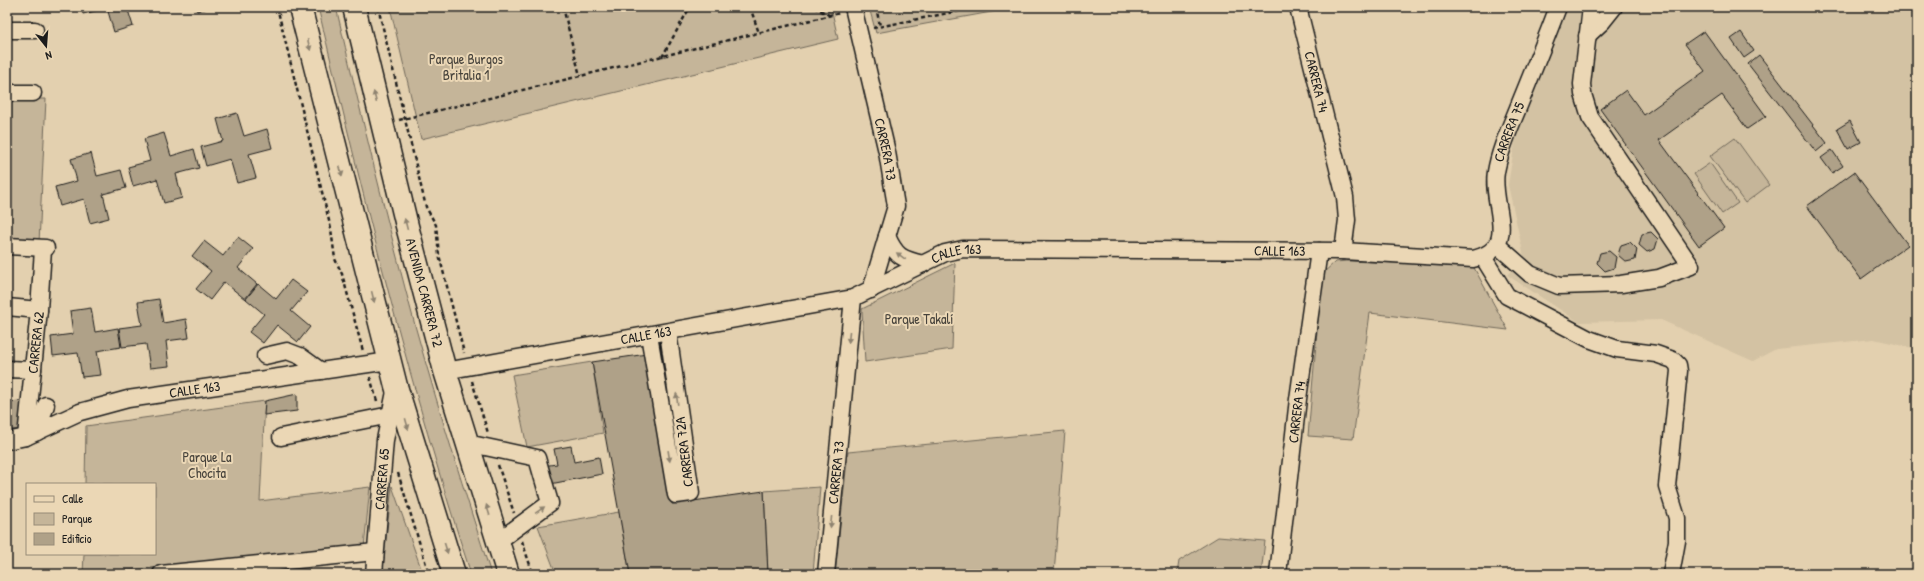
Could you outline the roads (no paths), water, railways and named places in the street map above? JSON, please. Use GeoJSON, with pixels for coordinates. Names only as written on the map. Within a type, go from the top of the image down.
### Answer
{"type":"FeatureCollection","features":[{"type":"Feature","properties":{"kind":"highway"},"geometry":{"type":"LineString","coordinates":[[300,7],[396,386],[454,574]]}},
{"type":"Feature","properties":{"kind":"highway","name":"AVENIDA CARRERA 72"},"geometry":{"type":"LineString","coordinates":[[354,7],[382,124],[445,371],[508,574]]}},
{"type":"Feature","properties":{"kind":"street","name":"CARRERA 74"},"geometry":{"type":"LineString","coordinates":[[1298,7],[1344,197],[1347,220],[1343,251]]}},
{"type":"Feature","properties":{"kind":"street","name":"CARRERA 75"},"geometry":{"type":"LineString","coordinates":[[1497,245],[1501,235],[1495,187],[1496,173],[1503,147],[1558,7]]}},
{"type":"Feature","properties":{"kind":"street"},"geometry":{"type":"LineString","coordinates":[[1591,7],[1582,84],[1583,94],[1590,117],[1682,255],[1691,266],[1659,278],[1621,284],[1559,286],[1530,274],[1497,245],[1491,252],[1483,257],[1507,296],[1589,339],[1617,349],[1656,354],[1673,360],[1678,365],[1679,371],[1667,486],[1676,518],[1677,541],[1671,574]]}},
{"type":"Feature","properties":{"kind":"street"},"geometry":{"type":"LineString","coordinates":[[1587,36],[1602,22],[1614,7]]}},
{"type":"Feature","properties":{"kind":"street","name":"CARRERA 73"},"geometry":{"type":"LineString","coordinates":[[854,9],[887,152],[896,206],[871,290]]}},
{"type":"Feature","properties":{"kind":"street"},"geometry":{"type":"LineString","coordinates":[[7,30],[35,30]]}},
{"type":"Feature","properties":{"kind":"street"},"geometry":{"type":"LineString","coordinates":[[7,93],[33,93]]}},
{"type":"Feature","properties":{"kind":"street"},"geometry":{"type":"LineString","coordinates":[[887,236],[892,248],[900,257],[923,264]]}},
{"type":"Feature","properties":{"kind":"street","name":"CARRERA 62"},"geometry":{"type":"LineString","coordinates":[[7,246],[45,248],[33,370],[31,434]]}},
{"type":"Feature","properties":{"kind":"street","name":"CALLE 163"},"geometry":{"type":"LineString","coordinates":[[445,371],[853,298],[945,253],[963,249],[1343,251],[1473,259],[1483,257]]}},
{"type":"Feature","properties":{"kind":"street","name":"CARRERA 74"},"geometry":{"type":"LineString","coordinates":[[1278,574],[1298,399],[1319,251]]}},
{"type":"Feature","properties":{"kind":"street","name":"CARRERA 73"},"geometry":{"type":"LineString","coordinates":[[826,574],[853,298]]}},
{"type":"Feature","properties":{"kind":"street"},"geometry":{"type":"LineString","coordinates":[[7,307],[39,310]]}},
{"type":"Feature","properties":{"kind":"street","name":"CARRERA 72A"},"geometry":{"type":"LineString","coordinates":[[649,335],[676,496],[691,493],[668,332]]}},
{"type":"Feature","properties":{"kind":"street"},"geometry":{"type":"LineString","coordinates":[[265,356],[287,352],[300,356],[321,371]]}},
{"type":"Feature","properties":{"kind":"street","name":"CALLE 163"},"geometry":{"type":"LineString","coordinates":[[7,441],[31,434],[80,412],[128,399],[389,360]]}},
{"type":"Feature","properties":{"kind":"street"},"geometry":{"type":"LineString","coordinates":[[7,369],[33,370]]}},
{"type":"Feature","properties":{"kind":"street"},"geometry":{"type":"LineString","coordinates":[[656,378],[674,375]]}},
{"type":"Feature","properties":{"kind":"street","name":"CARRERA 65"},"geometry":{"type":"LineString","coordinates":[[374,574],[381,441],[386,415],[396,386]]}},
{"type":"Feature","properties":{"kind":"street"},"geometry":{"type":"LineString","coordinates":[[31,434],[46,405]]}},
{"type":"Feature","properties":{"kind":"street"},"geometry":{"type":"LineString","coordinates":[[281,437],[386,415]]}},
{"type":"Feature","properties":{"kind":"street"},"geometry":{"type":"LineString","coordinates":[[467,443],[537,458],[550,503],[498,542]]}},
{"type":"Feature","properties":{"kind":"street"},"geometry":{"type":"LineString","coordinates":[[162,574],[375,552]]}},
{"type":"Feature","properties":{"kind":"park label","name":"Parque Burgos Britalia 1"},"geometry":{"type":"Point","coordinates":[466,68]}},
{"type":"Feature","properties":{"kind":"park label","name":"Parque Takalí"},"geometry":{"type":"Point","coordinates":[919,319]}},
{"type":"Feature","properties":{"kind":"park label","name":"Parque La Chocita"},"geometry":{"type":"Point","coordinates":[207,466]}}]}
